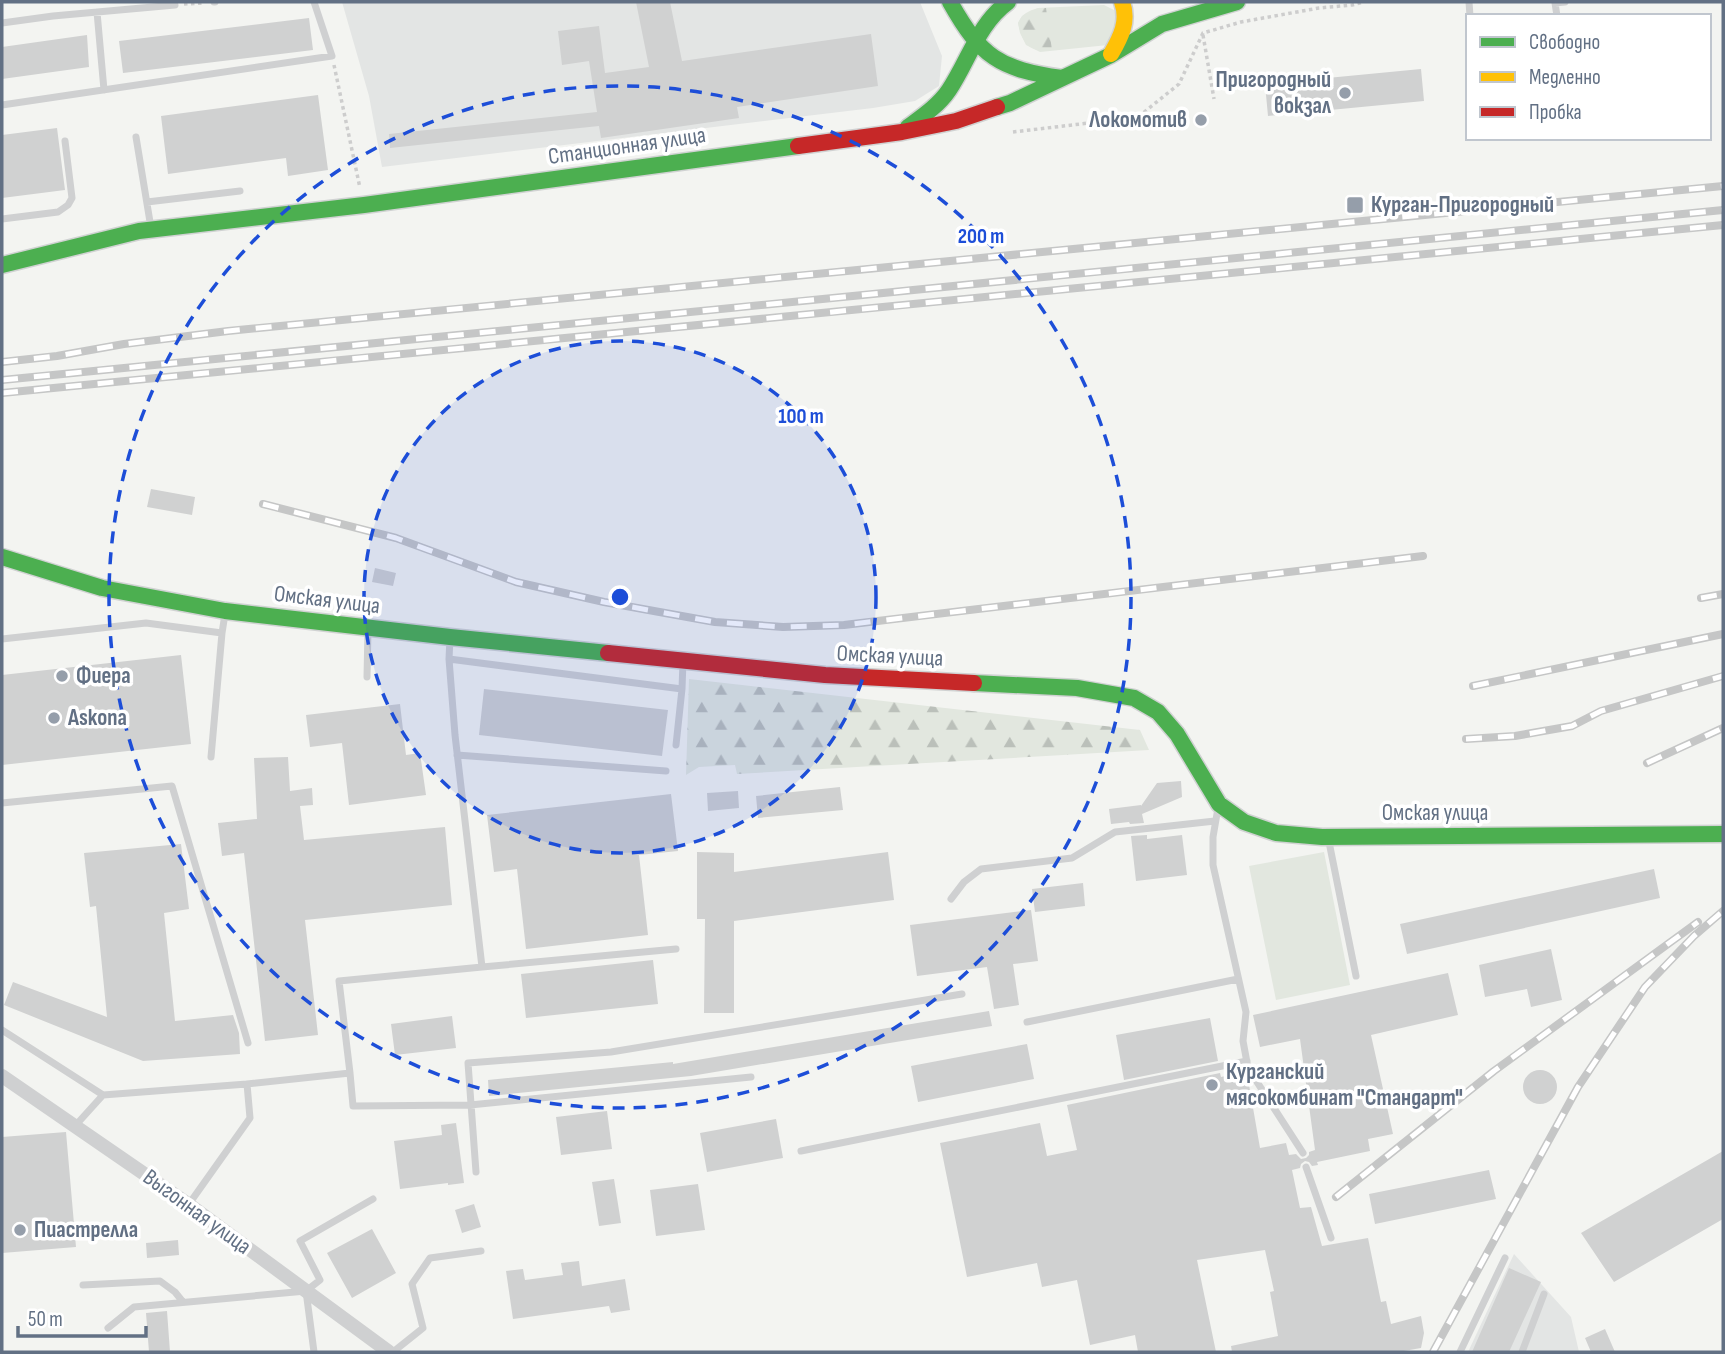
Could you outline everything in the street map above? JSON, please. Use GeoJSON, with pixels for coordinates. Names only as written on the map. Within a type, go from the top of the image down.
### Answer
{"type":"FeatureCollection","features":[{"type":"Feature","properties":{"kind":"main road"},"geometry":{"type":"LineString","coordinates":[[950,2],[975,44],[990,58],[1034,75],[1063,78]]}},
{"type":"Feature","properties":{"kind":"main road"},"geometry":{"type":"LineString","coordinates":[[902,131],[930,112],[948,92],[988,20],[1008,2]]}},
{"type":"Feature","properties":{"kind":"main road"},"geometry":{"type":"LineString","coordinates":[[1111,55],[1122,37],[1125,24],[1125,8],[1122,2]]}},
{"type":"Feature","properties":{"kind":"main road","name":"Станционная улица"},"geometry":{"type":"LineString","coordinates":[[2,265],[152,229],[364,205],[902,131],[967,117],[1010,103],[1111,55],[1163,24],[1237,2]]}},
{"type":"Feature","properties":{"kind":"main road","name":"Омская улица"},"geometry":{"type":"LineString","coordinates":[[2,557],[102,588],[225,611],[825,675],[1077,688],[1135,698],[1158,712],[1177,734],[1219,804],[1244,822],[1276,833],[1328,836],[1723,834]]}},
{"type":"Feature","properties":{"kind":"street","name":"Выгонная улица"},"geometry":{"type":"LineString","coordinates":[[2,1076],[188,1204],[391,1352]]}},
{"type":"Feature","properties":{"kind":"lane"},"geometry":{"type":"LineString","coordinates":[[2,105],[332,56],[314,2]]}},
{"type":"Feature","properties":{"kind":"lane"},"geometry":{"type":"LineString","coordinates":[[1557,14],[1555,3],[1565,2]]}},
{"type":"Feature","properties":{"kind":"lane"},"geometry":{"type":"LineString","coordinates":[[2,23],[175,5]]}},
{"type":"Feature","properties":{"kind":"lane"},"geometry":{"type":"LineString","coordinates":[[97,12],[104,90]]}},
{"type":"Feature","properties":{"kind":"lane"},"geometry":{"type":"LineString","coordinates":[[136,136],[152,229]]}},
{"type":"Feature","properties":{"kind":"lane"},"geometry":{"type":"LineString","coordinates":[[2,219],[58,212],[68,205],[72,198],[65,141]]}},
{"type":"Feature","properties":{"kind":"lane"},"geometry":{"type":"LineString","coordinates":[[147,202],[240,191]]}},
{"type":"Feature","properties":{"kind":"lane"},"geometry":{"type":"LineString","coordinates":[[211,757],[225,611]]}},
{"type":"Feature","properties":{"kind":"lane"},"geometry":{"type":"LineString","coordinates":[[2,639],[146,623],[222,633]]}},
{"type":"Feature","properties":{"kind":"lane"},"geometry":{"type":"LineString","coordinates":[[366,677],[368,628]]}},
{"type":"Feature","properties":{"kind":"lane"},"geometry":{"type":"LineString","coordinates":[[450,637],[449,659],[457,755],[482,967]]}},
{"type":"Feature","properties":{"kind":"lane"},"geometry":{"type":"LineString","coordinates":[[449,659],[682,689]]}},
{"type":"Feature","properties":{"kind":"lane"},"geometry":{"type":"LineString","coordinates":[[676,745],[683,661]]}},
{"type":"Feature","properties":{"kind":"lane"},"geometry":{"type":"LineString","coordinates":[[457,755],[666,771]]}},
{"type":"Feature","properties":{"kind":"lane"},"geometry":{"type":"LineString","coordinates":[[2,803],[172,786],[248,1043]]}},
{"type":"Feature","properties":{"kind":"lane"},"geometry":{"type":"LineString","coordinates":[[1219,804],[1215,821],[1213,865],[1246,1012],[1243,1041],[1248,1068],[1303,1153]]}},
{"type":"Feature","properties":{"kind":"lane"},"geometry":{"type":"LineString","coordinates":[[951,899],[964,882],[981,869],[1072,858],[1115,832],[1215,821]]}},
{"type":"Feature","properties":{"kind":"lane"},"geometry":{"type":"LineString","coordinates":[[1328,836],[1356,976]]}},
{"type":"Feature","properties":{"kind":"lane"},"geometry":{"type":"LineString","coordinates":[[676,949],[339,981],[354,1106],[470,1105],[751,1077]]}},
{"type":"Feature","properties":{"kind":"lane"},"geometry":{"type":"LineString","coordinates":[[1027,1022],[1238,979]]}},
{"type":"Feature","properties":{"kind":"lane"},"geometry":{"type":"LineString","coordinates":[[476,1172],[468,1063],[611,1052],[962,994]]}},
{"type":"Feature","properties":{"kind":"lane"},"geometry":{"type":"LineString","coordinates":[[2,1030],[103,1095],[350,1073]]}},
{"type":"Feature","properties":{"kind":"lane"},"geometry":{"type":"LineString","coordinates":[[801,1151],[1247,1061]]}},
{"type":"Feature","properties":{"kind":"lane"},"geometry":{"type":"LineString","coordinates":[[188,1204],[250,1118],[247,1084]]}},
{"type":"Feature","properties":{"kind":"lane"},"geometry":{"type":"LineString","coordinates":[[75,1126],[103,1095]]}},
{"type":"Feature","properties":{"kind":"lane"},"geometry":{"type":"LineString","coordinates":[[1306,1167],[1331,1238]]}},
{"type":"Feature","properties":{"kind":"lane"},"geometry":{"type":"LineString","coordinates":[[108,1328],[134,1307],[306,1291],[320,1280],[300,1241],[373,1199]]}},
{"type":"Feature","properties":{"kind":"lane"},"geometry":{"type":"LineString","coordinates":[[391,1352],[423,1328],[412,1284],[430,1258],[481,1251]]}},
{"type":"Feature","properties":{"kind":"lane"},"geometry":{"type":"LineString","coordinates":[[1460,1352],[1505,1258]]}},
{"type":"Feature","properties":{"kind":"lane"},"geometry":{"type":"LineString","coordinates":[[83,1285],[160,1281],[183,1302]]}},
{"type":"Feature","properties":{"kind":"lane"},"geometry":{"type":"LineString","coordinates":[[306,1291],[314,1352]]}},
{"type":"Feature","properties":{"kind":"lane"},"geometry":{"type":"LineString","coordinates":[[1522,1352],[1544,1294]]}},
{"type":"Feature","properties":{"kind":"lane"},"geometry":{"type":"LineString","coordinates":[[1526,1342],[1528,1352]]}},
{"type":"Feature","properties":{"kind":"path"},"geometry":{"type":"LineString","coordinates":[[175,5],[215,2]]}},
{"type":"Feature","properties":{"kind":"path"},"geometry":{"type":"LineString","coordinates":[[1013,132],[1131,118],[1143,113],[1180,84],[1203,33],[1241,22],[1364,2]]}},
{"type":"Feature","properties":{"kind":"path"},"geometry":{"type":"LineString","coordinates":[[1203,33],[1214,99]]}},
{"type":"Feature","properties":{"kind":"path"},"geometry":{"type":"LineString","coordinates":[[332,56],[364,205]]}},
{"type":"Feature","properties":{"kind":"shaded area"},"geometry":{"type":"Polygon","coordinates":[[[342,2],[920,2],[942,56],[939,86],[915,101],[873,108],[382,167],[369,96],[342,2]]]}},
{"type":"Feature","properties":{"kind":"shaded area"},"geometry":{"type":"Polygon","coordinates":[[[1514,1254],[1571,1317],[1579,1352],[1468,1352],[1514,1254]]]}},
{"type":"Feature","properties":{"kind":"green space"},"geometry":{"type":"Polygon","coordinates":[[[1104,5],[1116,11],[1119,17],[1108,45],[1040,52],[1026,45],[1020,33],[1018,23],[1026,13],[1034,9],[1104,5]]]}},
{"type":"Feature","properties":{"kind":"green space"},"geometry":{"type":"Polygon","coordinates":[[[1038,8],[1046,8],[1052,50],[1038,50],[1028,46],[1020,30],[1018,23],[1022,16],[1038,8]]]}},
{"type":"Feature","properties":{"kind":"green space"},"geometry":{"type":"Polygon","coordinates":[[[689,679],[1140,730],[1149,750],[737,774],[735,765],[699,767],[686,775],[689,679]]]}},
{"type":"Feature","properties":{"kind":"green space"},"geometry":{"type":"Polygon","coordinates":[[[1324,852],[1350,985],[1276,1000],[1249,866],[1324,852]]]}},
{"type":"Feature","properties":{"kind":"building"},"geometry":{"type":"Polygon","coordinates":[[[636,2],[670,2],[682,61],[871,34],[878,86],[737,107],[739,118],[601,138],[599,126],[390,148],[389,134],[597,112],[589,61],[562,65],[558,31],[599,26],[605,73],[649,67],[636,2]]]}},
{"type":"Feature","properties":{"kind":"building"},"geometry":{"type":"Polygon","coordinates":[[[309,18],[313,50],[123,73],[119,41],[309,18]]]}},
{"type":"Feature","properties":{"kind":"building"},"geometry":{"type":"Polygon","coordinates":[[[87,35],[89,67],[2,79],[2,47],[87,35]]]}},
{"type":"Feature","properties":{"kind":"building","name":"Пригородный вокзал"},"geometry":{"type":"Polygon","coordinates":[[[1421,69],[1424,101],[1268,116],[1265,84],[1421,69]]]}},
{"type":"Feature","properties":{"kind":"building"},"geometry":{"type":"Polygon","coordinates":[[[318,95],[328,170],[288,176],[286,158],[168,174],[161,116],[318,95]]]}},
{"type":"Feature","properties":{"kind":"building"},"geometry":{"type":"Polygon","coordinates":[[[57,128],[65,190],[2,198],[2,135],[57,128]]]}},
{"type":"Feature","properties":{"kind":"building"},"geometry":{"type":"Polygon","coordinates":[[[151,489],[195,497],[192,515],[147,507],[151,489]]]}},
{"type":"Feature","properties":{"kind":"building"},"geometry":{"type":"Polygon","coordinates":[[[375,568],[396,573],[393,586],[372,582],[375,568]]]}},
{"type":"Feature","properties":{"kind":"building"},"geometry":{"type":"Polygon","coordinates":[[[181,655],[191,744],[2,765],[2,675],[181,655]]]}},
{"type":"Feature","properties":{"kind":"building"},"geometry":{"type":"Polygon","coordinates":[[[484,689],[668,710],[662,756],[479,735],[484,689]]]}},
{"type":"Feature","properties":{"kind":"building"},"geometry":{"type":"Polygon","coordinates":[[[400,704],[406,755],[420,753],[426,795],[349,805],[342,743],[310,747],[306,715],[400,704]]]}},
{"type":"Feature","properties":{"kind":"building"},"geometry":{"type":"Polygon","coordinates":[[[288,757],[290,791],[312,788],[313,805],[300,806],[304,840],[445,827],[452,905],[305,920],[318,1035],[265,1041],[244,853],[222,856],[218,823],[257,819],[254,758],[288,757]]]}},
{"type":"Feature","properties":{"kind":"building"},"geometry":{"type":"Polygon","coordinates":[[[1181,781],[1182,797],[1142,814],[1144,823],[1111,824],[1109,809],[1141,806],[1157,783],[1181,781]]]}},
{"type":"Feature","properties":{"kind":"building"},"geometry":{"type":"Polygon","coordinates":[[[840,787],[843,810],[758,818],[756,796],[840,787]]]}},
{"type":"Feature","properties":{"kind":"building"},"geometry":{"type":"Polygon","coordinates":[[[738,791],[739,808],[708,811],[707,793],[738,791]]]}},
{"type":"Feature","properties":{"kind":"building"},"geometry":{"type":"Polygon","coordinates":[[[671,794],[678,851],[639,855],[648,935],[526,949],[517,869],[494,872],[487,815],[671,794]]]}},
{"type":"Feature","properties":{"kind":"building"},"geometry":{"type":"Polygon","coordinates":[[[1147,835],[1147,839],[1182,835],[1187,875],[1136,881],[1131,836],[1147,835]]]}},
{"type":"Feature","properties":{"kind":"building"},"geometry":{"type":"Polygon","coordinates":[[[181,844],[189,909],[164,913],[175,1021],[233,1015],[239,1033],[240,1054],[143,1061],[4,1005],[13,982],[107,1017],[96,906],[90,907],[84,853],[181,844]]]}},
{"type":"Feature","properties":{"kind":"building"},"geometry":{"type":"Polygon","coordinates":[[[697,852],[734,853],[734,872],[888,852],[894,900],[734,921],[734,1013],[704,1013],[705,919],[697,919],[697,852]]]}},
{"type":"Feature","properties":{"kind":"building"},"geometry":{"type":"Polygon","coordinates":[[[1654,869],[1660,898],[1407,954],[1400,924],[1654,869]]]}},
{"type":"Feature","properties":{"kind":"building"},"geometry":{"type":"Polygon","coordinates":[[[1083,883],[1085,906],[1035,912],[1032,889],[1083,883]]]}},
{"type":"Feature","properties":{"kind":"building"},"geometry":{"type":"Polygon","coordinates":[[[1031,910],[1038,961],[1013,964],[1019,1005],[994,1009],[987,967],[917,976],[910,925],[1031,910]]]}},
{"type":"Feature","properties":{"kind":"building"},"geometry":{"type":"Polygon","coordinates":[[[1551,949],[1562,1000],[1531,1007],[1527,989],[1485,997],[1479,965],[1551,949]]]}},
{"type":"Feature","properties":{"kind":"building"},"geometry":{"type":"Polygon","coordinates":[[[653,960],[658,1004],[526,1018],[521,974],[653,960]]]}},
{"type":"Feature","properties":{"kind":"building"},"geometry":{"type":"Polygon","coordinates":[[[1448,973],[1458,1015],[1371,1035],[1393,1134],[1368,1139],[1370,1151],[1317,1162],[1318,1165],[1312,1166],[1305,1161],[1300,1168],[1292,1170],[1300,1208],[1311,1207],[1322,1246],[1368,1238],[1381,1302],[1386,1301],[1391,1324],[1421,1316],[1424,1333],[1421,1348],[1398,1352],[1232,1352],[1231,1346],[1278,1336],[1270,1292],[1274,1291],[1265,1250],[1197,1260],[1216,1352],[1138,1352],[1135,1335],[1090,1345],[1077,1280],[1042,1287],[1037,1263],[967,1277],[940,1143],[1040,1123],[1047,1156],[1077,1150],[1067,1105],[1220,1073],[1221,1077],[1244,1072],[1248,1079],[1260,1148],[1286,1143],[1289,1155],[1296,1154],[1301,1159],[1306,1158],[1309,1152],[1315,1150],[1300,1039],[1260,1047],[1253,1015],[1448,973]]]}},
{"type":"Feature","properties":{"kind":"building"},"geometry":{"type":"Polygon","coordinates":[[[989,1011],[992,1026],[691,1076],[489,1096],[488,1080],[673,1064],[989,1011]]]}},
{"type":"Feature","properties":{"kind":"building"},"geometry":{"type":"Polygon","coordinates":[[[452,1016],[456,1048],[395,1055],[391,1024],[452,1016]]]}},
{"type":"Feature","properties":{"kind":"building"},"geometry":{"type":"Polygon","coordinates":[[[1210,1018],[1218,1061],[1124,1080],[1116,1035],[1210,1018]]]}},
{"type":"Feature","properties":{"kind":"building"},"geometry":{"type":"Polygon","coordinates":[[[1027,1044],[1034,1079],[918,1102],[911,1066],[1027,1044]]]}},
{"type":"Feature","properties":{"kind":"building"},"geometry":{"type":"Polygon","coordinates":[[[1540,1070],[1552,1075],[1557,1087],[1552,1099],[1540,1104],[1528,1099],[1523,1087],[1528,1075],[1540,1070]]]}},
{"type":"Feature","properties":{"kind":"building"},"geometry":{"type":"Polygon","coordinates":[[[607,1111],[612,1149],[561,1155],[556,1117],[607,1111]]]}},
{"type":"Feature","properties":{"kind":"building"},"geometry":{"type":"Polygon","coordinates":[[[776,1119],[783,1158],[707,1172],[700,1133],[776,1119]]]}},
{"type":"Feature","properties":{"kind":"building"},"geometry":{"type":"Polygon","coordinates":[[[456,1123],[464,1183],[400,1189],[394,1141],[442,1135],[441,1125],[456,1123]]]}},
{"type":"Feature","properties":{"kind":"building"},"geometry":{"type":"Polygon","coordinates":[[[66,1132],[76,1247],[2,1253],[2,1137],[66,1132]]]}},
{"type":"Feature","properties":{"kind":"building"},"geometry":{"type":"Polygon","coordinates":[[[1723,1151],[1723,1219],[1614,1282],[1581,1233],[1723,1151]]]}},
{"type":"Feature","properties":{"kind":"building"},"geometry":{"type":"Polygon","coordinates":[[[1489,1170],[1496,1199],[1375,1224],[1369,1194],[1489,1170]]]}},
{"type":"Feature","properties":{"kind":"building"},"geometry":{"type":"Polygon","coordinates":[[[614,1179],[621,1223],[599,1226],[592,1182],[614,1179]]]}},
{"type":"Feature","properties":{"kind":"building"},"geometry":{"type":"Polygon","coordinates":[[[698,1184],[705,1230],[656,1236],[650,1190],[698,1184]]]}},
{"type":"Feature","properties":{"kind":"building"},"geometry":{"type":"Polygon","coordinates":[[[474,1204],[481,1227],[462,1233],[455,1210],[474,1204]]]}},
{"type":"Feature","properties":{"kind":"building"},"geometry":{"type":"Polygon","coordinates":[[[372,1229],[396,1273],[352,1298],[327,1253],[372,1229]]]}},
{"type":"Feature","properties":{"kind":"building"},"geometry":{"type":"Polygon","coordinates":[[[178,1240],[179,1255],[147,1258],[146,1243],[178,1240]]]}},
{"type":"Feature","properties":{"kind":"building"},"geometry":{"type":"Polygon","coordinates":[[[579,1261],[582,1286],[625,1279],[630,1310],[611,1313],[609,1306],[513,1319],[506,1271],[523,1269],[525,1280],[563,1275],[561,1263],[579,1261]]]}},
{"type":"Feature","properties":{"kind":"building"},"geometry":{"type":"Polygon","coordinates":[[[1509,1268],[1541,1282],[1509,1352],[1472,1352],[1509,1268]]]}},
{"type":"Feature","properties":{"kind":"building"},"geometry":{"type":"Polygon","coordinates":[[[167,1311],[170,1352],[149,1352],[146,1313],[167,1311]]]}},
{"type":"Feature","properties":{"kind":"building"},"geometry":{"type":"Polygon","coordinates":[[[1605,1329],[1615,1352],[1591,1352],[1585,1338],[1605,1329]]]}},
{"type":"Feature","properties":{"kind":"railway"},"geometry":{"type":"LineString","coordinates":[[2,362],[228,331],[1723,186]]}},
{"type":"Feature","properties":{"kind":"railway"},"geometry":{"type":"LineString","coordinates":[[2,380],[1723,210]]}},
{"type":"Feature","properties":{"kind":"railway"},"geometry":{"type":"LineString","coordinates":[[2,393],[1723,225]]}},
{"type":"Feature","properties":{"kind":"railway"},"geometry":{"type":"LineString","coordinates":[[263,504],[396,538],[516,582],[604,602],[715,622],[783,627],[844,625],[1423,556]]}},
{"type":"Feature","properties":{"kind":"railway"},"geometry":{"type":"LineString","coordinates":[[1701,598],[1723,594]]}},
{"type":"Feature","properties":{"kind":"railway"},"geometry":{"type":"LineString","coordinates":[[1473,686],[1723,634]]}},
{"type":"Feature","properties":{"kind":"railway"},"geometry":{"type":"LineString","coordinates":[[1466,739],[1515,736],[1572,726],[1601,711],[1723,676]]}},
{"type":"Feature","properties":{"kind":"railway"},"geometry":{"type":"LineString","coordinates":[[1647,763],[1723,728]]}},
{"type":"Feature","properties":{"kind":"railway"},"geometry":{"type":"LineString","coordinates":[[1433,1352],[1578,1087],[1645,987],[1694,936],[1723,911]]}},
{"type":"Feature","properties":{"kind":"railway"},"geometry":{"type":"LineString","coordinates":[[1336,1197],[1494,1071],[1698,922]]}},
{"type":"Feature","properties":{"kind":"traffic: fast"},"geometry":{"type":"LineString","coordinates":[[950,2],[972,36],[994,57],[1022,70],[1062,78]]}},
{"type":"Feature","properties":{"kind":"traffic: fast"},"geometry":{"type":"LineString","coordinates":[[908,127],[945,95],[981,32],[1008,2]]}},
{"type":"Feature","properties":{"kind":"traffic: fast"},"geometry":{"type":"LineString","coordinates":[[997,107],[1111,55],[1162,24],[1237,2]]}},
{"type":"Feature","properties":{"kind":"traffic: fast"},"geometry":{"type":"LineString","coordinates":[[2,265],[139,231],[364,205],[798,146]]}},
{"type":"Feature","properties":{"kind":"traffic: fast"},"geometry":{"type":"LineString","coordinates":[[2,557],[102,588],[225,611],[608,653]]}},
{"type":"Feature","properties":{"kind":"traffic: fast"},"geometry":{"type":"LineString","coordinates":[[974,683],[1077,688],[1134,698],[1158,712],[1177,734],[1219,804],[1244,822],[1276,833],[1322,837],[1723,834]]}},
{"type":"Feature","properties":{"kind":"traffic: slow"},"geometry":{"type":"LineString","coordinates":[[1111,54],[1123,29],[1125,16],[1122,2]]}},
{"type":"Feature","properties":{"kind":"traffic: jam"},"geometry":{"type":"LineString","coordinates":[[798,146],[902,132],[956,121],[997,107]]}},
{"type":"Feature","properties":{"kind":"traffic: jam"},"geometry":{"type":"LineString","coordinates":[[608,653],[825,675],[974,683]]}},
{"type":"Feature","properties":{"kind":"place","name":"Пригородный вокзал"},"geometry":{"type":"Point","coordinates":[1345,93]}},
{"type":"Feature","properties":{"kind":"place","name":"Локомотив"},"geometry":{"type":"Point","coordinates":[1201,120]}},
{"type":"Feature","properties":{"kind":"place","name":"Курган-Пригородный"},"geometry":{"type":"Point","coordinates":[1355,205]}},
{"type":"Feature","properties":{"kind":"place","name":"Фиера"},"geometry":{"type":"Point","coordinates":[62,676]}},
{"type":"Feature","properties":{"kind":"place","name":"Askona"},"geometry":{"type":"Point","coordinates":[54,718]}},
{"type":"Feature","properties":{"kind":"place","name":"Курганский мясокомбинат \"Стандарт\""},"geometry":{"type":"Point","coordinates":[1212,1085]}},
{"type":"Feature","properties":{"kind":"place","name":"Пиастрелла"},"geometry":{"type":"Point","coordinates":[20,1230]}}]}
